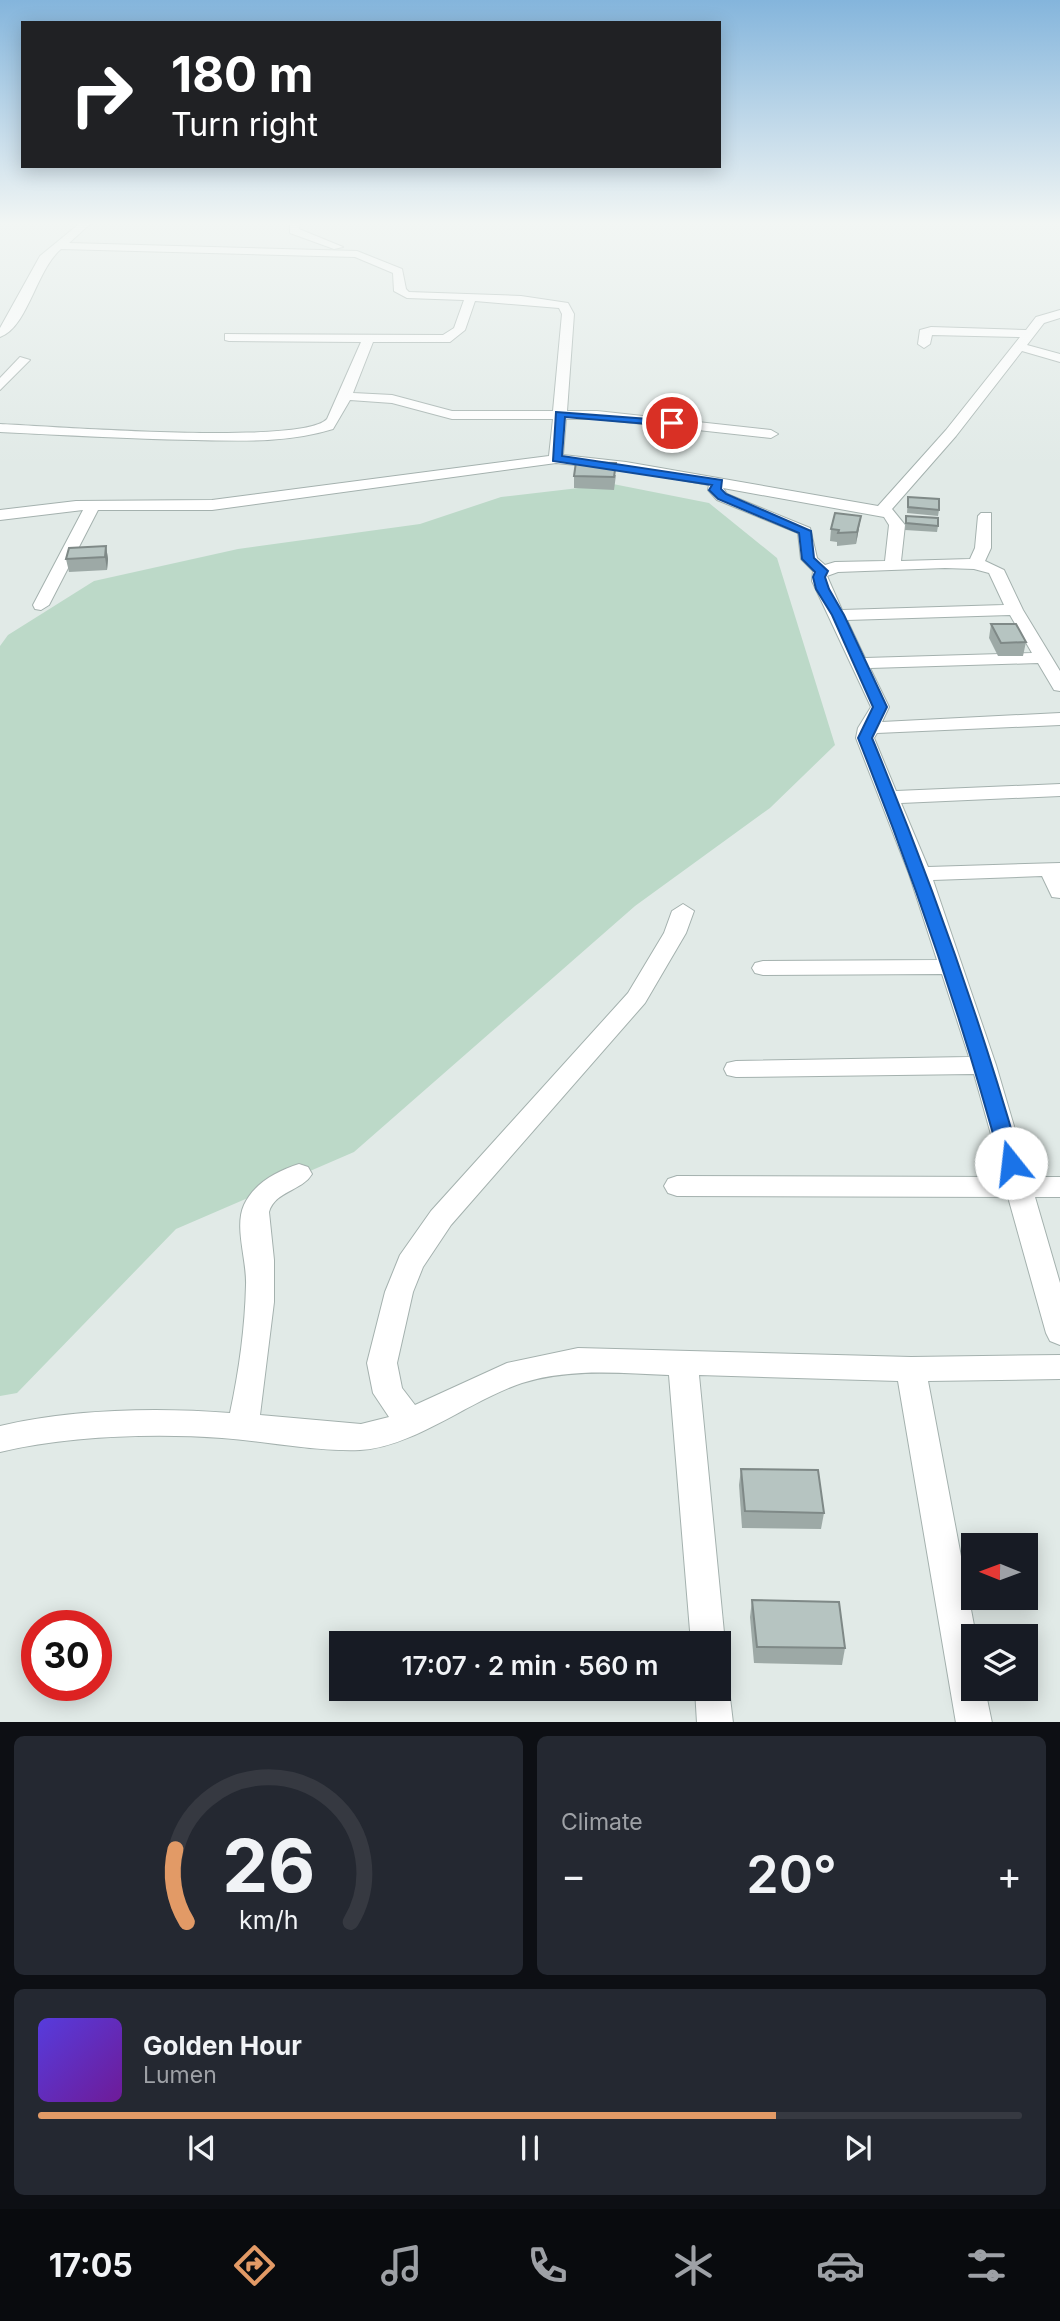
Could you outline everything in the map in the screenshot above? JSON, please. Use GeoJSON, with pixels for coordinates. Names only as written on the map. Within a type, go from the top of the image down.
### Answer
{"type":"FeatureCollection","features":[{"type":"Feature","properties":{"kind":"street"},"geometry":{"type":"LineString","coordinates":[[0,333],[9,327],[20,304]]}},
{"type":"Feature","properties":{"kind":"street"},"geometry":{"type":"LineString","coordinates":[[229,337],[368,340],[452,337],[459,330],[468,304]]}},
{"type":"Feature","properties":{"kind":"street"},"geometry":{"type":"LineString","coordinates":[[555,304],[567,308],[556,459]]}},
{"type":"Feature","properties":{"kind":"street"},"geometry":{"type":"LineString","coordinates":[[883,510],[1040,320],[1060,314]]}},
{"type":"Feature","properties":{"kind":"street"},"geometry":{"type":"LineString","coordinates":[[924,344],[924,334],[931,331],[1030,334]]}},
{"type":"Feature","properties":{"kind":"street"},"geometry":{"type":"LineString","coordinates":[[0,428],[285,436],[325,428],[332,423],[368,340]]}},
{"type":"Feature","properties":{"kind":"street"},"geometry":{"type":"LineString","coordinates":[[1020,347],[1060,358]]}},
{"type":"Feature","properties":{"kind":"street"},"geometry":{"type":"LineString","coordinates":[[0,386],[23,360]]}},
{"type":"Feature","properties":{"kind":"street"},"geometry":{"type":"LineString","coordinates":[[344,396],[392,399],[452,415],[597,415],[771,434]]}},
{"type":"Feature","properties":{"kind":"street"},"geometry":{"type":"LineString","coordinates":[[1,516],[93,506],[212,505],[556,459],[718,482],[883,510],[892,516],[897,525],[892,566]]}},
{"type":"Feature","properties":{"kind":"street"},"geometry":{"type":"LineString","coordinates":[[718,482],[715,490],[722,497],[805,531],[808,559],[822,571]]}},
{"type":"Feature","properties":{"kind":"street"},"geometry":{"type":"LineString","coordinates":[[41,606],[93,506]]}},
{"type":"Feature","properties":{"kind":"street"},"geometry":{"type":"LineString","coordinates":[[976,564],[983,548],[986,516]]}},
{"type":"Feature","properties":{"kind":"street"},"geometry":{"type":"LineString","coordinates":[[822,571],[835,567],[976,564],[992,568],[1000,574],[1015,610],[1060,686]]}},
{"type":"Feature","properties":{"kind":"street"},"geometry":{"type":"LineString","coordinates":[[822,571],[820,581],[880,707],[867,728],[867,745],[891,797],[920,874],[984,1065],[1060,1333]]}},
{"type":"Feature","properties":{"kind":"street"},"geometry":{"type":"LineString","coordinates":[[838,615],[1015,610]]}},
{"type":"Feature","properties":{"kind":"street"},"geometry":{"type":"LineString","coordinates":[[861,663],[1044,658]]}},
{"type":"Feature","properties":{"kind":"street"},"geometry":{"type":"LineString","coordinates":[[867,728],[1060,719]]}},
{"type":"Feature","properties":{"kind":"street"},"geometry":{"type":"LineString","coordinates":[[891,797],[1060,790]]}},
{"type":"Feature","properties":{"kind":"street"},"geometry":{"type":"LineString","coordinates":[[920,874],[1055,869],[1060,892]]}},
{"type":"Feature","properties":{"kind":"street"},"geometry":{"type":"LineString","coordinates":[[410,1421],[388,1393],[382,1363],[399,1292],[410,1263],[441,1218],[636,998],[675,933],[683,911]]}},
{"type":"Feature","properties":{"kind":"street"},"geometry":{"type":"LineString","coordinates":[[763,968],[951,967]]}},
{"type":"Feature","properties":{"kind":"street"},"geometry":{"type":"LineString","coordinates":[[736,1069],[984,1065]]}},
{"type":"Feature","properties":{"kind":"street"},"geometry":{"type":"LineString","coordinates":[[243,1427],[255,1368],[260,1260],[255,1213],[262,1197],[299,1174]]}},
{"type":"Feature","properties":{"kind":"street"},"geometry":{"type":"LineString","coordinates":[[677,1186],[1060,1187]]}},
{"type":"Feature","properties":{"kind":"street"},"geometry":{"type":"LineString","coordinates":[[0,1439],[25,1433],[151,1423],[243,1427],[361,1437],[410,1421],[517,1372],[578,1360],[911,1369],[1060,1367]]}},
{"type":"Feature","properties":{"kind":"street"},"geometry":{"type":"LineString","coordinates":[[683,1361],[707,1631]]}},
{"type":"Feature","properties":{"kind":"street"},"geometry":{"type":"LineString","coordinates":[[911,1369],[974,1722]]}},
{"type":"Feature","properties":{"kind":"street"},"geometry":{"type":"LineString","coordinates":[[713,1701],[715,1722]]}},
{"type":"Feature","properties":{"kind":"green space"},"geometry":{"type":"Polygon","coordinates":[[[613,484],[709,503],[777,558],[835,745],[770,808],[635,906],[354,1152],[176,1229],[17,1393],[0,1396],[0,646],[8,635],[94,581],[238,549],[420,524],[501,497],[613,484]]]}},
{"type":"Feature","properties":{"kind":"building"},"geometry":{"type":"Polygon","coordinates":[[[576,462],[616,463],[614,477],[574,476],[576,462]]]}},
{"type":"Feature","properties":{"kind":"building"},"geometry":{"type":"Polygon","coordinates":[[[908,497],[939,499],[939,510],[908,507],[908,497]]]}},
{"type":"Feature","properties":{"kind":"building"},"geometry":{"type":"Polygon","coordinates":[[[835,513],[861,516],[857,532],[838,533],[839,530],[831,529],[835,513]]]}},
{"type":"Feature","properties":{"kind":"building"},"geometry":{"type":"Polygon","coordinates":[[[906,516],[938,518],[938,526],[906,523],[906,516]]]}},
{"type":"Feature","properties":{"kind":"building"},"geometry":{"type":"Polygon","coordinates":[[[106,546],[105,557],[66,559],[69,548],[106,546]]]}},
{"type":"Feature","properties":{"kind":"building"},"geometry":{"type":"Polygon","coordinates":[[[991,624],[1016,624],[1026,642],[1001,643],[991,624]]]}},
{"type":"Feature","properties":{"kind":"building"},"geometry":{"type":"Polygon","coordinates":[[[741,1469],[818,1470],[824,1513],[745,1511],[741,1469]]]}},
{"type":"Feature","properties":{"kind":"building"},"geometry":{"type":"Polygon","coordinates":[[[752,1600],[839,1602],[845,1648],[757,1647],[752,1600]]]}},
{"type":"Feature","properties":{"kind":"route"},"geometry":{"type":"LineString","coordinates":[[672,423],[560,414],[556,459],[607,464],[718,482],[715,490],[722,497],[805,531],[808,559],[822,571],[819,577],[822,589],[838,615],[880,707],[865,733],[867,745],[891,797],[920,874],[984,1065],[1011,1163]]}}]}
